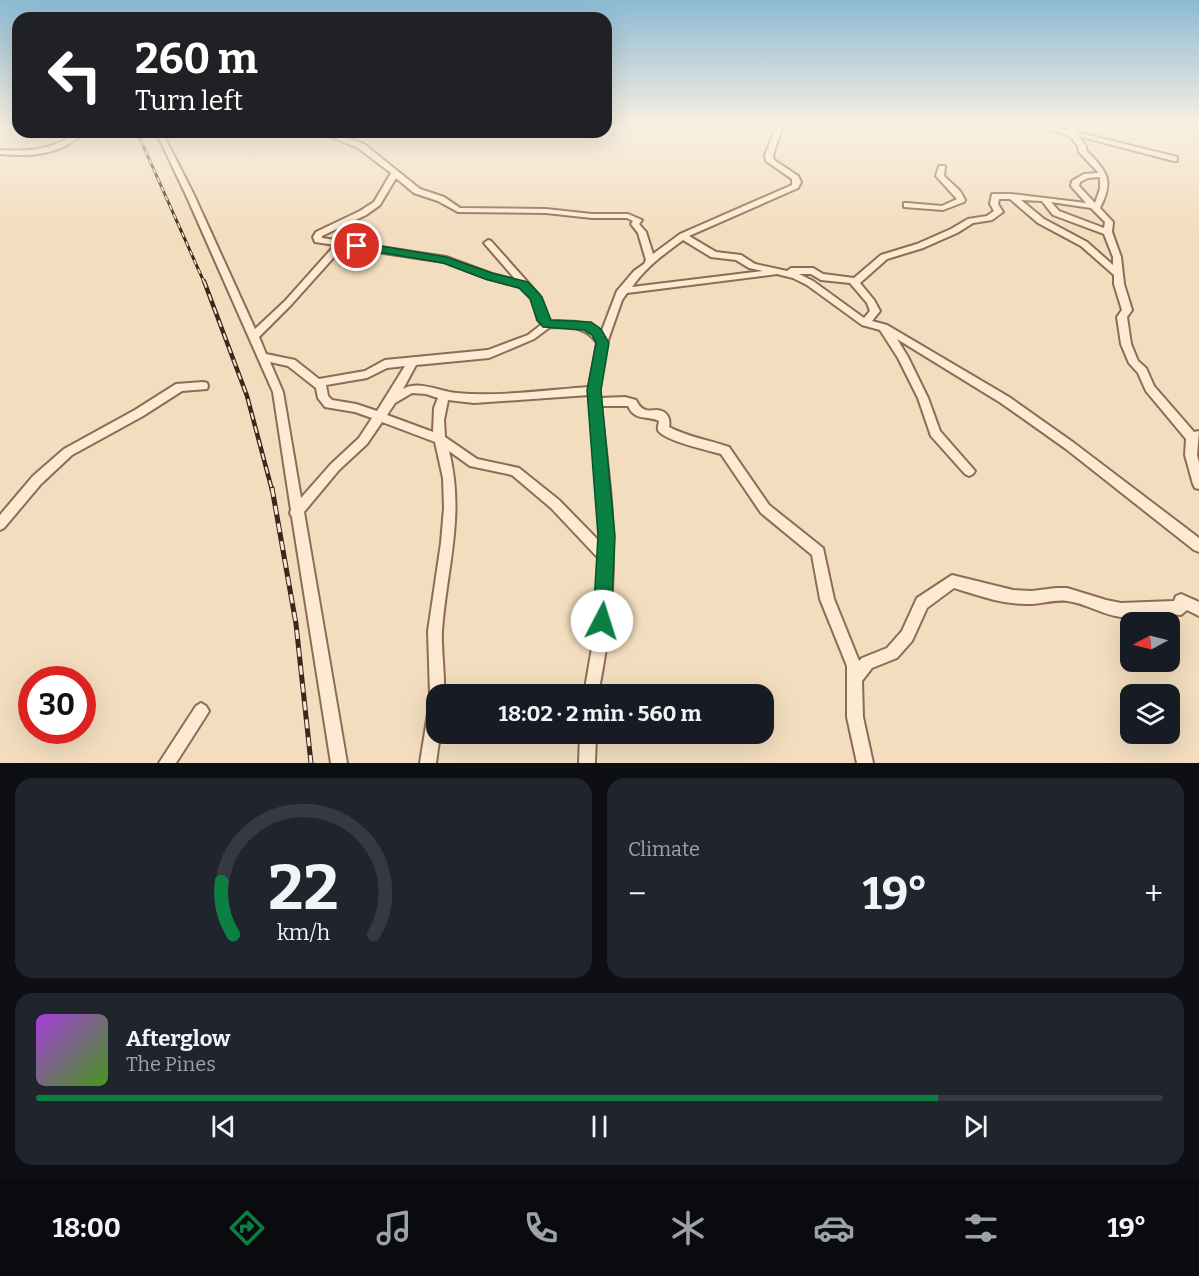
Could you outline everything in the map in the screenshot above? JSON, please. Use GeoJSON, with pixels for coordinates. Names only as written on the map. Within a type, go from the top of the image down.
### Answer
{"type":"FeatureCollection","features":[{"type":"Feature","properties":{"kind":"street"},"geometry":{"type":"LineString","coordinates":[[173,161],[278,392],[296,513],[339,763]]}},
{"type":"Feature","properties":{"kind":"street"},"geometry":{"type":"LineString","coordinates":[[381,161],[417,191],[441,198],[458,210],[533,210],[592,216],[628,216],[638,220],[635,224],[642,232],[651,260]]}},
{"type":"Feature","properties":{"kind":"street"},"geometry":{"type":"LineString","coordinates":[[593,684],[600,642],[607,558],[606,514],[594,396],[602,343],[609,318],[622,291],[637,273],[683,236],[795,186],[797,182],[795,178],[770,161]]}},
{"type":"Feature","properties":{"kind":"street"},"geometry":{"type":"LineString","coordinates":[[1091,161],[1103,175],[1106,188],[1097,207]]}},
{"type":"Feature","properties":{"kind":"street"},"geometry":{"type":"LineString","coordinates":[[907,205],[944,208],[961,200],[959,193],[943,182],[940,176],[942,168]]}},
{"type":"Feature","properties":{"kind":"street"},"geometry":{"type":"LineString","coordinates":[[394,174],[377,203],[317,237],[318,240],[446,260],[489,276],[523,285]]}},
{"type":"Feature","properties":{"kind":"street"},"geometry":{"type":"LineString","coordinates":[[1103,175],[1087,176],[1075,183],[1083,195],[1109,222],[1108,232],[1117,257],[1122,295],[1127,310],[1122,317],[1128,353],[1150,388],[1195,437],[1191,455],[1199,484]]}},
{"type":"Feature","properties":{"kind":"street"},"geometry":{"type":"LineString","coordinates":[[1011,196],[1041,221],[1084,244],[1119,275]]}},
{"type":"Feature","properties":{"kind":"street"},"geometry":{"type":"LineString","coordinates":[[854,282],[884,256],[920,246],[971,221],[992,218],[999,212],[993,197],[1044,199],[1097,207]]}},
{"type":"Feature","properties":{"kind":"street"},"geometry":{"type":"LineString","coordinates":[[1044,199],[1056,213],[1108,232]]}},
{"type":"Feature","properties":{"kind":"street"},"geometry":{"type":"LineString","coordinates":[[683,236],[714,255],[738,257],[752,266],[784,272],[810,283],[865,322],[884,327],[1005,400],[1109,474],[1199,546]]}},
{"type":"Feature","properties":{"kind":"street"},"geometry":{"type":"LineString","coordinates":[[488,243],[536,297],[543,320],[548,324],[587,326],[596,333],[602,343]]}},
{"type":"Feature","properties":{"kind":"street"},"geometry":{"type":"LineString","coordinates":[[253,337],[288,303],[340,244]]}},
{"type":"Feature","properties":{"kind":"street"},"geometry":{"type":"LineString","coordinates":[[622,291],[784,272],[813,271],[821,277],[854,282],[871,302],[875,311],[865,322]]}},
{"type":"Feature","properties":{"kind":"street"},"geometry":{"type":"LineString","coordinates":[[318,383],[367,374],[386,364],[489,354],[531,337],[548,324]]}},
{"type":"Feature","properties":{"kind":"street"},"geometry":{"type":"LineString","coordinates":[[884,327],[903,357],[922,398],[934,434],[969,471]]}},
{"type":"Feature","properties":{"kind":"street"},"geometry":{"type":"LineString","coordinates":[[262,357],[291,363],[323,388],[324,400],[329,404],[356,408],[378,418],[438,438],[474,463],[515,471],[555,504],[607,558]]}},
{"type":"Feature","properties":{"kind":"street"},"geometry":{"type":"LineString","coordinates":[[296,513],[335,467],[363,441],[391,400],[412,362]]}},
{"type":"Feature","properties":{"kind":"street"},"geometry":{"type":"LineString","coordinates":[[0,524],[37,480],[68,452],[139,413],[180,387],[203,386]]}},
{"type":"Feature","properties":{"kind":"street"},"geometry":{"type":"LineString","coordinates":[[391,400],[411,389],[426,390],[444,396],[494,399],[594,396],[632,403],[634,408],[645,415],[658,414],[665,419],[663,429],[675,436],[693,443],[725,450],[765,509],[818,552],[827,599],[854,666],[856,676],[853,688],[855,717],[865,763]]}},
{"type":"Feature","properties":{"kind":"street"},"geometry":{"type":"LineString","coordinates":[[437,684],[435,631],[448,538],[450,491],[448,471],[438,438],[438,412],[444,396]]}},
{"type":"Feature","properties":{"kind":"street"},"geometry":{"type":"LineString","coordinates":[[856,676],[867,663],[892,653],[907,636],[922,603],[952,581],[1018,598],[1060,594],[1073,596],[1118,610],[1134,611],[1162,606],[1180,608],[1181,601],[1199,609]]}},
{"type":"Feature","properties":{"kind":"street"},"geometry":{"type":"LineString","coordinates":[[167,763],[201,711]]}},
{"type":"Feature","properties":{"kind":"street"},"geometry":{"type":"LineString","coordinates":[[428,763],[431,744]]}},
{"type":"Feature","properties":{"kind":"street"},"geometry":{"type":"LineString","coordinates":[[587,763],[588,744]]}},
{"type":"Feature","properties":{"kind":"railway"},"geometry":{"type":"LineString","coordinates":[[150,161],[204,282]]}},
{"type":"Feature","properties":{"kind":"railway"},"geometry":{"type":"LineString","coordinates":[[204,281],[247,396],[272,490]]}},
{"type":"Feature","properties":{"kind":"railway"},"geometry":{"type":"LineString","coordinates":[[272,488],[296,624],[311,763]]}},
{"type":"Feature","properties":{"kind":"route"},"geometry":{"type":"LineString","coordinates":[[357,246],[446,260],[489,276],[523,285],[536,297],[543,320],[548,324],[587,326],[596,333],[602,343],[594,390],[597,444],[607,536],[602,621]]}}]}
